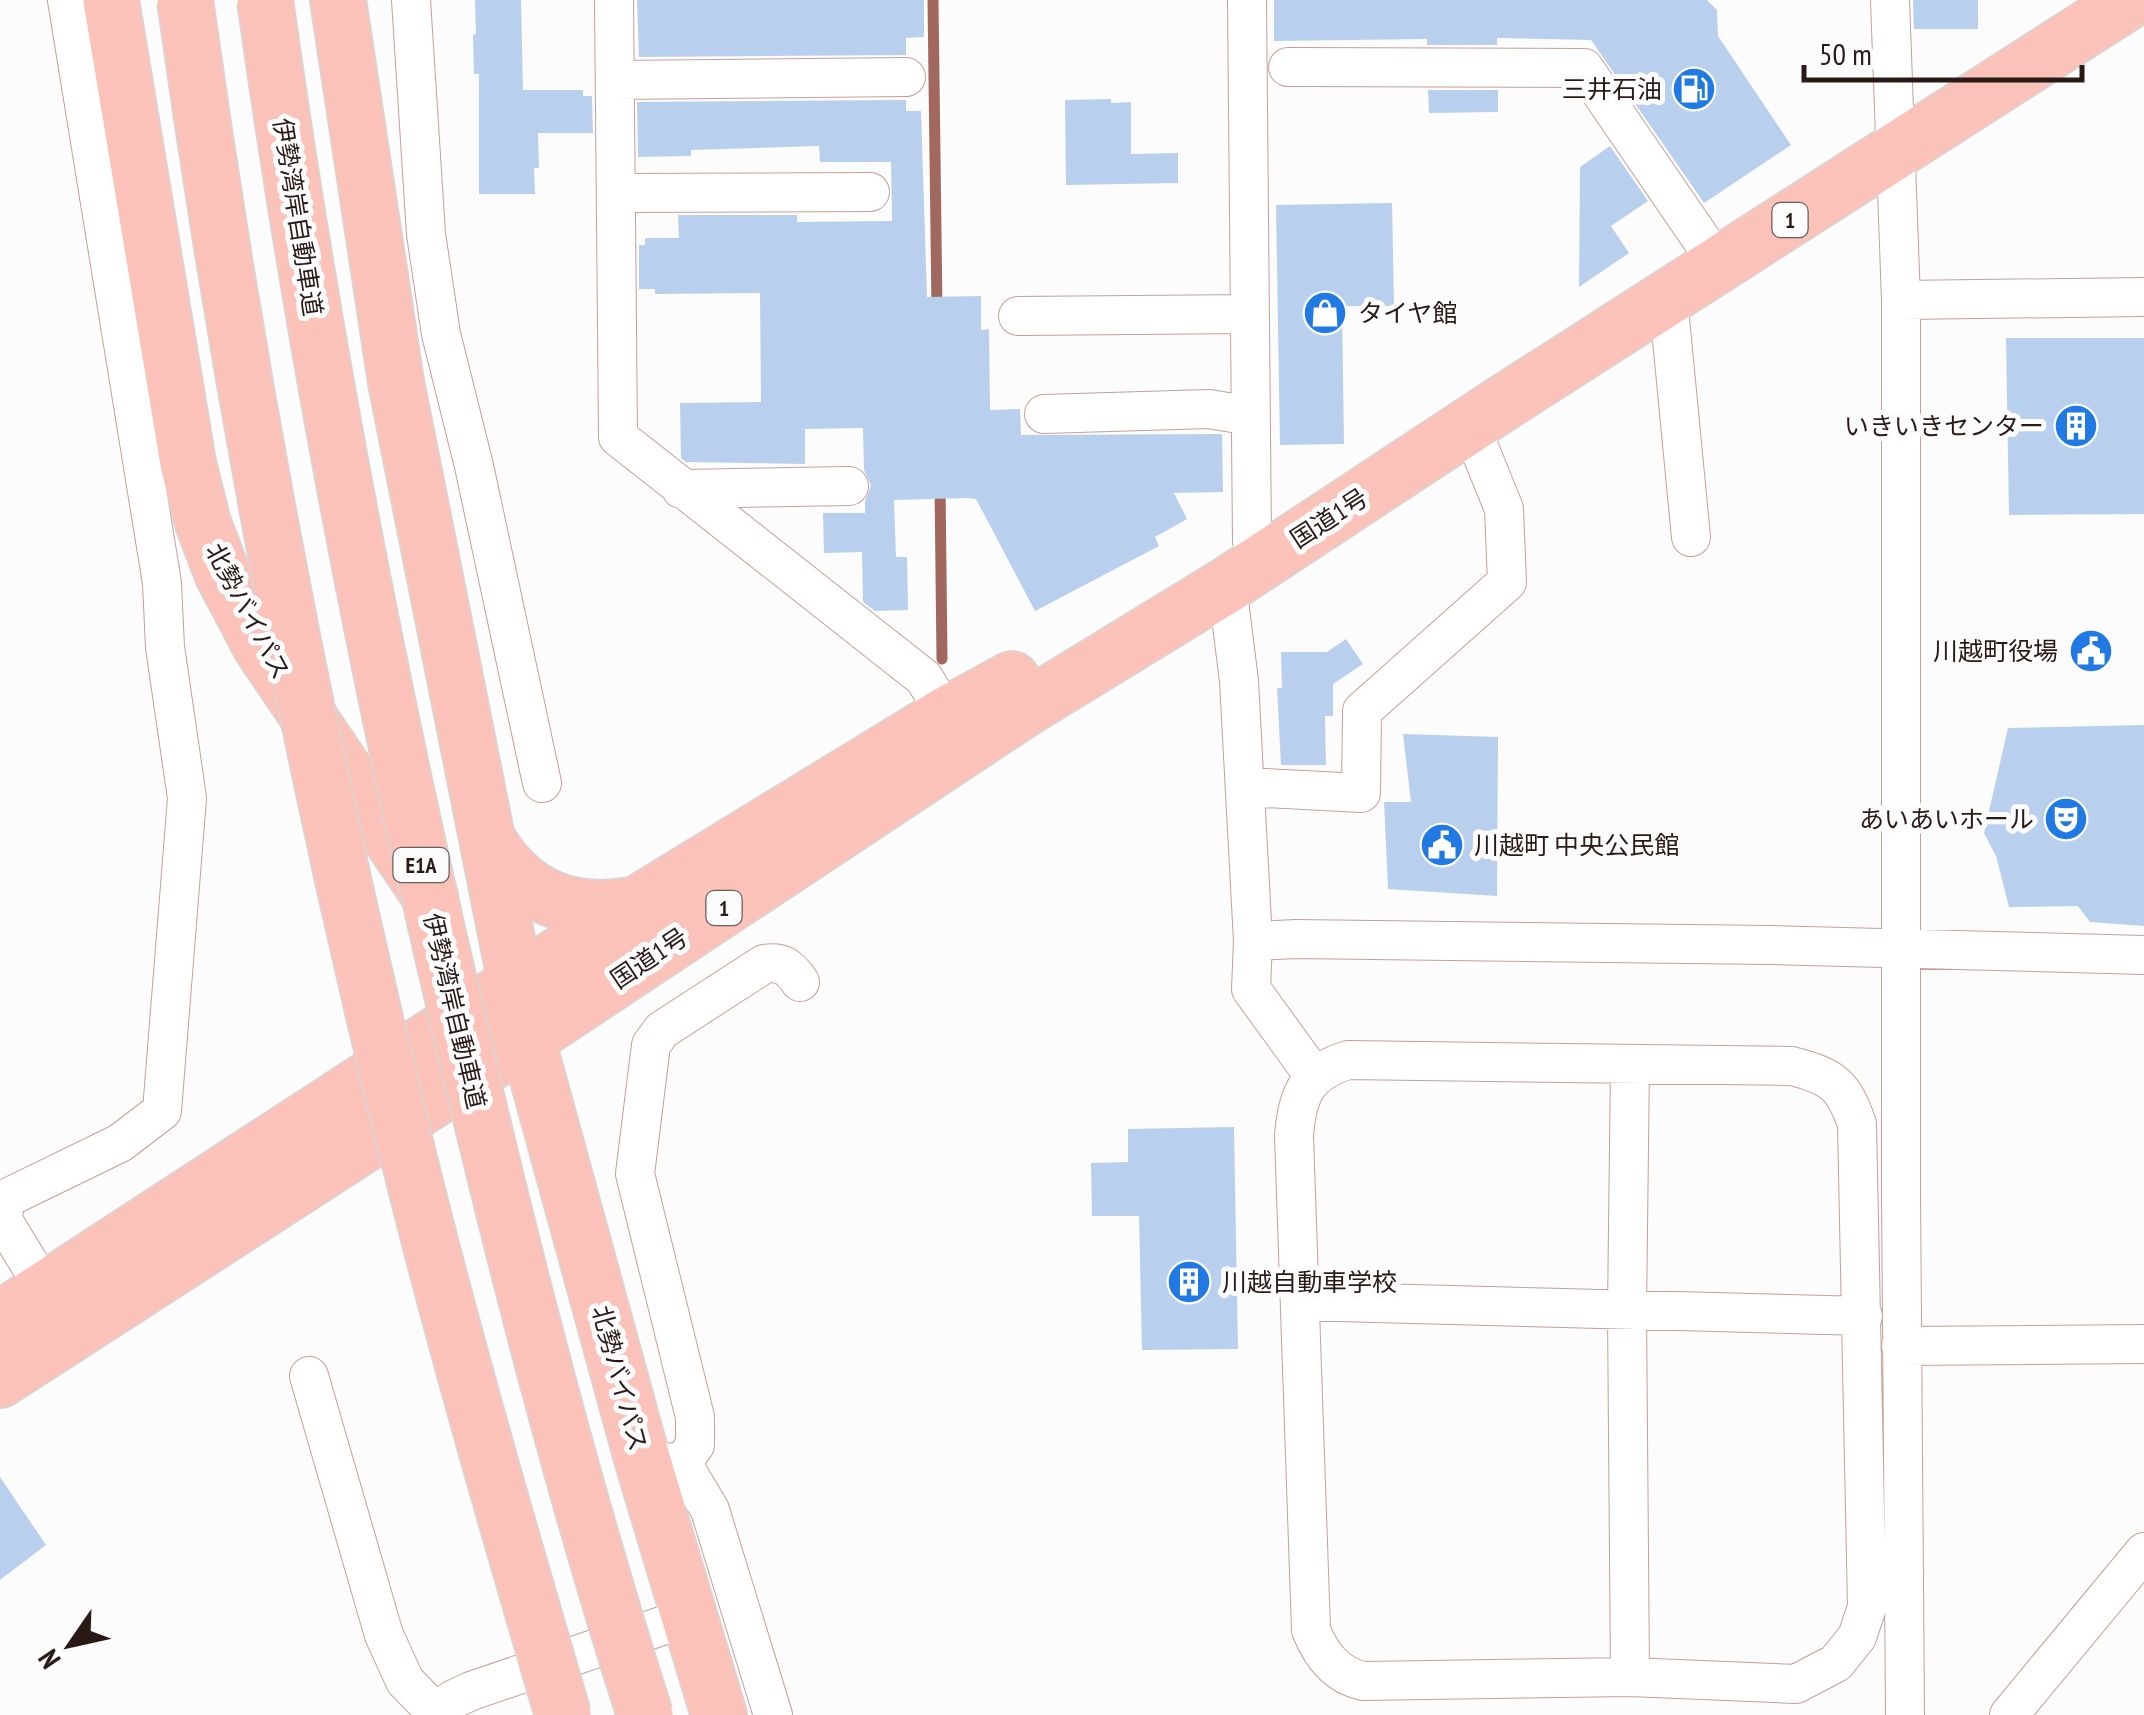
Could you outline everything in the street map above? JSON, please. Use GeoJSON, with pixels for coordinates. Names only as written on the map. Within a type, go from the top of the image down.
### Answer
{"type":"FeatureCollection","features":[{"type":"Feature","properties":{"kind":"highway","name":"北勢バイパス"},"geometry":{"type":"LineString","coordinates":[[112,0],[188,463],[203,523],[222,573],[261,646],[513,1006]]}},
{"type":"Feature","properties":{"kind":"highway"},"geometry":{"type":"LineString","coordinates":[[185,0],[214,209],[266,499],[337,852],[414,1178],[487,1458],[563,1715]]}},
{"type":"Feature","properties":{"kind":"highway","name":"伊勢湾岸自動車道"},"geometry":{"type":"LineString","coordinates":[[265,0],[292,190],[336,443],[411,822],[489,1153],[560,1426],[646,1715]]}},
{"type":"Feature","properties":{"kind":"highway","name":"北勢バイパス"},"geometry":{"type":"LineString","coordinates":[[338,0],[393,362],[486,838],[513,1006],[662,1462],[688,1616],[720,1715]]}},
{"type":"Feature","properties":{"kind":"highway","name":"国道1号"},"geometry":{"type":"LineString","coordinates":[[0,1318],[513,1006],[1026,708],[1240,563],[1459,432],[2131,0]]}},
{"type":"Feature","properties":{"kind":"highway","name":"国道1号"},"geometry":{"type":"LineString","coordinates":[[0,1380],[513,1006],[638,904],[946,714],[1240,563]]}},
{"type":"Feature","properties":{"kind":"highway"},"geometry":{"type":"LineString","coordinates":[[486,838],[519,882],[540,894],[584,908],[638,904]]}},
{"type":"Feature","properties":{"kind":"street"},"geometry":{"type":"LineString","coordinates":[[45,1289],[2,1219],[7,1198],[120,1143],[162,1110],[188,798],[165,647],[162,583],[66,0]]}},
{"type":"Feature","properties":{"kind":"street"},"geometry":{"type":"LineString","coordinates":[[411,0],[426,234],[441,334],[474,466],[542,782]]}},
{"type":"Feature","properties":{"kind":"street"},"geometry":{"type":"LineString","coordinates":[[614,0],[618,437],[924,678],[946,714]]}},
{"type":"Feature","properties":{"kind":"street"},"geometry":{"type":"LineString","coordinates":[[1247,0],[1251,416],[1240,563],[1239,681],[1253,941],[1251,988],[1314,1076]]}},
{"type":"Feature","properties":{"kind":"street"},"geometry":{"type":"LineString","coordinates":[[1890,0],[1901,300],[1905,1715]]}},
{"type":"Feature","properties":{"kind":"street"},"geometry":{"type":"LineString","coordinates":[[1288,67],[1584,68],[1719,265]]}},
{"type":"Feature","properties":{"kind":"street"},"geometry":{"type":"LineString","coordinates":[[616,80],[906,77]]}},
{"type":"Feature","properties":{"kind":"street"},"geometry":{"type":"LineString","coordinates":[[616,193],[870,192]]}},
{"type":"Feature","properties":{"kind":"street"},"geometry":{"type":"LineString","coordinates":[[1901,300],[2144,297]]}},
{"type":"Feature","properties":{"kind":"street"},"geometry":{"type":"LineString","coordinates":[[1668,298],[1691,536]]}},
{"type":"Feature","properties":{"kind":"street"},"geometry":{"type":"LineString","coordinates":[[1018,316],[1250,314]]}},
{"type":"Feature","properties":{"kind":"street"},"geometry":{"type":"LineString","coordinates":[[1044,414],[1208,408],[1251,416]]}},
{"type":"Feature","properties":{"kind":"street"},"geometry":{"type":"LineString","coordinates":[[1245,787],[1361,792],[1362,710],[1507,582],[1504,509],[1459,432]]}},
{"type":"Feature","properties":{"kind":"street"},"geometry":{"type":"LineString","coordinates":[[681,489],[849,486]]}},
{"type":"Feature","properties":{"kind":"street"},"geometry":{"type":"LineString","coordinates":[[431,556],[489,545]]}},
{"type":"Feature","properties":{"kind":"street"},"geometry":{"type":"LineString","coordinates":[[162,583],[222,573]]}},
{"type":"Feature","properties":{"kind":"street"},"geometry":{"type":"LineString","coordinates":[[1253,941],[1770,945],[2144,954]]}},
{"type":"Feature","properties":{"kind":"street"},"geometry":{"type":"LineString","coordinates":[[773,1715],[710,1510],[662,1462],[695,1446],[695,1417],[636,1174],[644,1082],[651,1045],[662,1030],[764,964],[776,962],[790,969],[800,982]]}},
{"type":"Feature","properties":{"kind":"street"},"geometry":{"type":"LineString","coordinates":[[1348,1060],[1630,1064],[1792,1066],[1836,1082],[1848,1096],[1858,1124],[1863,1316],[1867,1608],[1857,1637],[1836,1664],[1796,1684],[1630,1677],[1363,1681],[1351,1678],[1324,1657],[1311,1630],[1296,1110],[1314,1076],[1348,1060]]}},
{"type":"Feature","properties":{"kind":"street"},"geometry":{"type":"LineString","coordinates":[[1630,1064],[1630,1677]]}},
{"type":"Feature","properties":{"kind":"street"},"geometry":{"type":"LineString","coordinates":[[1300,1300],[1863,1316]]}},
{"type":"Feature","properties":{"kind":"street"},"geometry":{"type":"LineString","coordinates":[[1902,1346],[2144,1344]]}},
{"type":"Feature","properties":{"kind":"street"},"geometry":{"type":"LineString","coordinates":[[309,1376],[384,1635],[406,1681],[440,1715],[452,1700],[471,1691],[688,1616]]}},
{"type":"Feature","properties":{"kind":"street"},"geometry":{"type":"LineString","coordinates":[[2009,1715],[2144,1552]]}},
{"type":"Feature","properties":{"kind":"building"},"geometry":{"type":"Polygon","coordinates":[[[475,0],[521,0],[523,90],[583,90],[583,96],[592,96],[593,133],[538,133],[535,194],[479,194],[475,0]]]}},
{"type":"Feature","properties":{"kind":"building"},"geometry":{"type":"Polygon","coordinates":[[[637,0],[924,0],[924,37],[906,38],[906,55],[639,57],[637,0]]]}},
{"type":"Feature","properties":{"kind":"building"},"geometry":{"type":"Polygon","coordinates":[[[1274,0],[1707,0],[1717,10],[1718,36],[1791,145],[1704,203],[1591,40],[1497,38],[1497,45],[1427,45],[1427,39],[1274,41],[1274,0]]]}},
{"type":"Feature","properties":{"kind":"building"},"geometry":{"type":"Polygon","coordinates":[[[1913,0],[1978,0],[1978,29],[1914,29],[1913,0]]]}},
{"type":"Feature","properties":{"kind":"building"},"geometry":{"type":"Polygon","coordinates":[[[1428,90],[1498,90],[1498,112],[1429,113],[1428,90]]]}},
{"type":"Feature","properties":{"kind":"building"},"geometry":{"type":"Polygon","coordinates":[[[1111,99],[1111,103],[1131,102],[1131,154],[1178,153],[1178,183],[1066,185],[1065,100],[1111,99]]]}},
{"type":"Feature","properties":{"kind":"building"},"geometry":{"type":"Polygon","coordinates":[[[906,100],[906,111],[921,111],[927,297],[981,296],[981,330],[989,329],[990,410],[1020,409],[1021,435],[1222,434],[1223,492],[1174,493],[1187,519],[1155,537],[1159,546],[1035,611],[976,499],[965,498],[894,500],[896,557],[907,557],[908,610],[875,611],[863,602],[862,552],[824,553],[823,513],[865,513],[871,485],[864,470],[863,428],[805,429],[805,464],[686,462],[681,458],[680,403],[761,402],[760,293],[655,294],[655,289],[639,289],[639,245],[645,245],[645,238],[679,238],[678,215],[797,215],[797,222],[892,221],[891,162],[820,162],[819,146],[691,150],[691,156],[638,157],[637,102],[906,100]]]}},
{"type":"Feature","properties":{"kind":"building"},"geometry":{"type":"Polygon","coordinates":[[[1610,146],[1648,201],[1611,226],[1629,253],[1579,287],[1580,167],[1610,146]]]}},
{"type":"Feature","properties":{"kind":"building"},"geometry":{"type":"Polygon","coordinates":[[[1392,203],[1394,306],[1342,306],[1344,444],[1280,445],[1276,205],[1392,203]]]}},
{"type":"Feature","properties":{"kind":"building","name":"いきいきセンター"},"geometry":{"type":"Polygon","coordinates":[[[2006,338],[2144,338],[2144,514],[2009,515],[2006,338]]]}},
{"type":"Feature","properties":{"kind":"building"},"geometry":{"type":"Polygon","coordinates":[[[1346,639],[1363,664],[1333,684],[1333,716],[1325,716],[1326,765],[1281,765],[1277,688],[1282,688],[1281,652],[1327,652],[1346,639]]]}},
{"type":"Feature","properties":{"kind":"building","name":"あいあいホール"},"geometry":{"type":"Polygon","coordinates":[[[2144,725],[2144,926],[2090,922],[2078,906],[2009,907],[1996,856],[1984,833],[2008,728],[2144,725]]]}},
{"type":"Feature","properties":{"kind":"building","name":"川越町 中央公民館"},"geometry":{"type":"Polygon","coordinates":[[[1403,734],[1498,737],[1497,896],[1388,889],[1384,802],[1411,802],[1403,734]]]}},
{"type":"Feature","properties":{"kind":"building","name":"川越自動車学校"},"geometry":{"type":"Polygon","coordinates":[[[1234,1127],[1238,1349],[1142,1350],[1139,1216],[1092,1216],[1091,1163],[1128,1162],[1128,1129],[1234,1127]]]}},
{"type":"Feature","properties":{"kind":"building"},"geometry":{"type":"Polygon","coordinates":[[[0,1477],[46,1545],[0,1580],[0,1477]]]}},
{"type":"Feature","properties":{"kind":"waterway"},"geometry":{"type":"LineString","coordinates":[[933,0],[937,311]]}},
{"type":"Feature","properties":{"kind":"waterway"},"geometry":{"type":"LineString","coordinates":[[940,484],[942,659]]}},
{"type":"Feature","properties":{"kind":"place","name":"三井石油"},"geometry":{"type":"Point","coordinates":[1694,89]}},
{"type":"Feature","properties":{"kind":"place","name":"タイヤ館"},"geometry":{"type":"Point","coordinates":[1325,313]}},
{"type":"Feature","properties":{"kind":"place","name":"いきいきセンター"},"geometry":{"type":"Point","coordinates":[2076,426]}},
{"type":"Feature","properties":{"kind":"place","name":"川越町役場"},"geometry":{"type":"Point","coordinates":[2091,651]}},
{"type":"Feature","properties":{"kind":"place","name":"あいあいホール"},"geometry":{"type":"Point","coordinates":[2066,819]}},
{"type":"Feature","properties":{"kind":"place","name":"川越町 中央公民館"},"geometry":{"type":"Point","coordinates":[1442,845]}},
{"type":"Feature","properties":{"kind":"place","name":"川越自動車学校"},"geometry":{"type":"Point","coordinates":[1189,1282]}}]}
